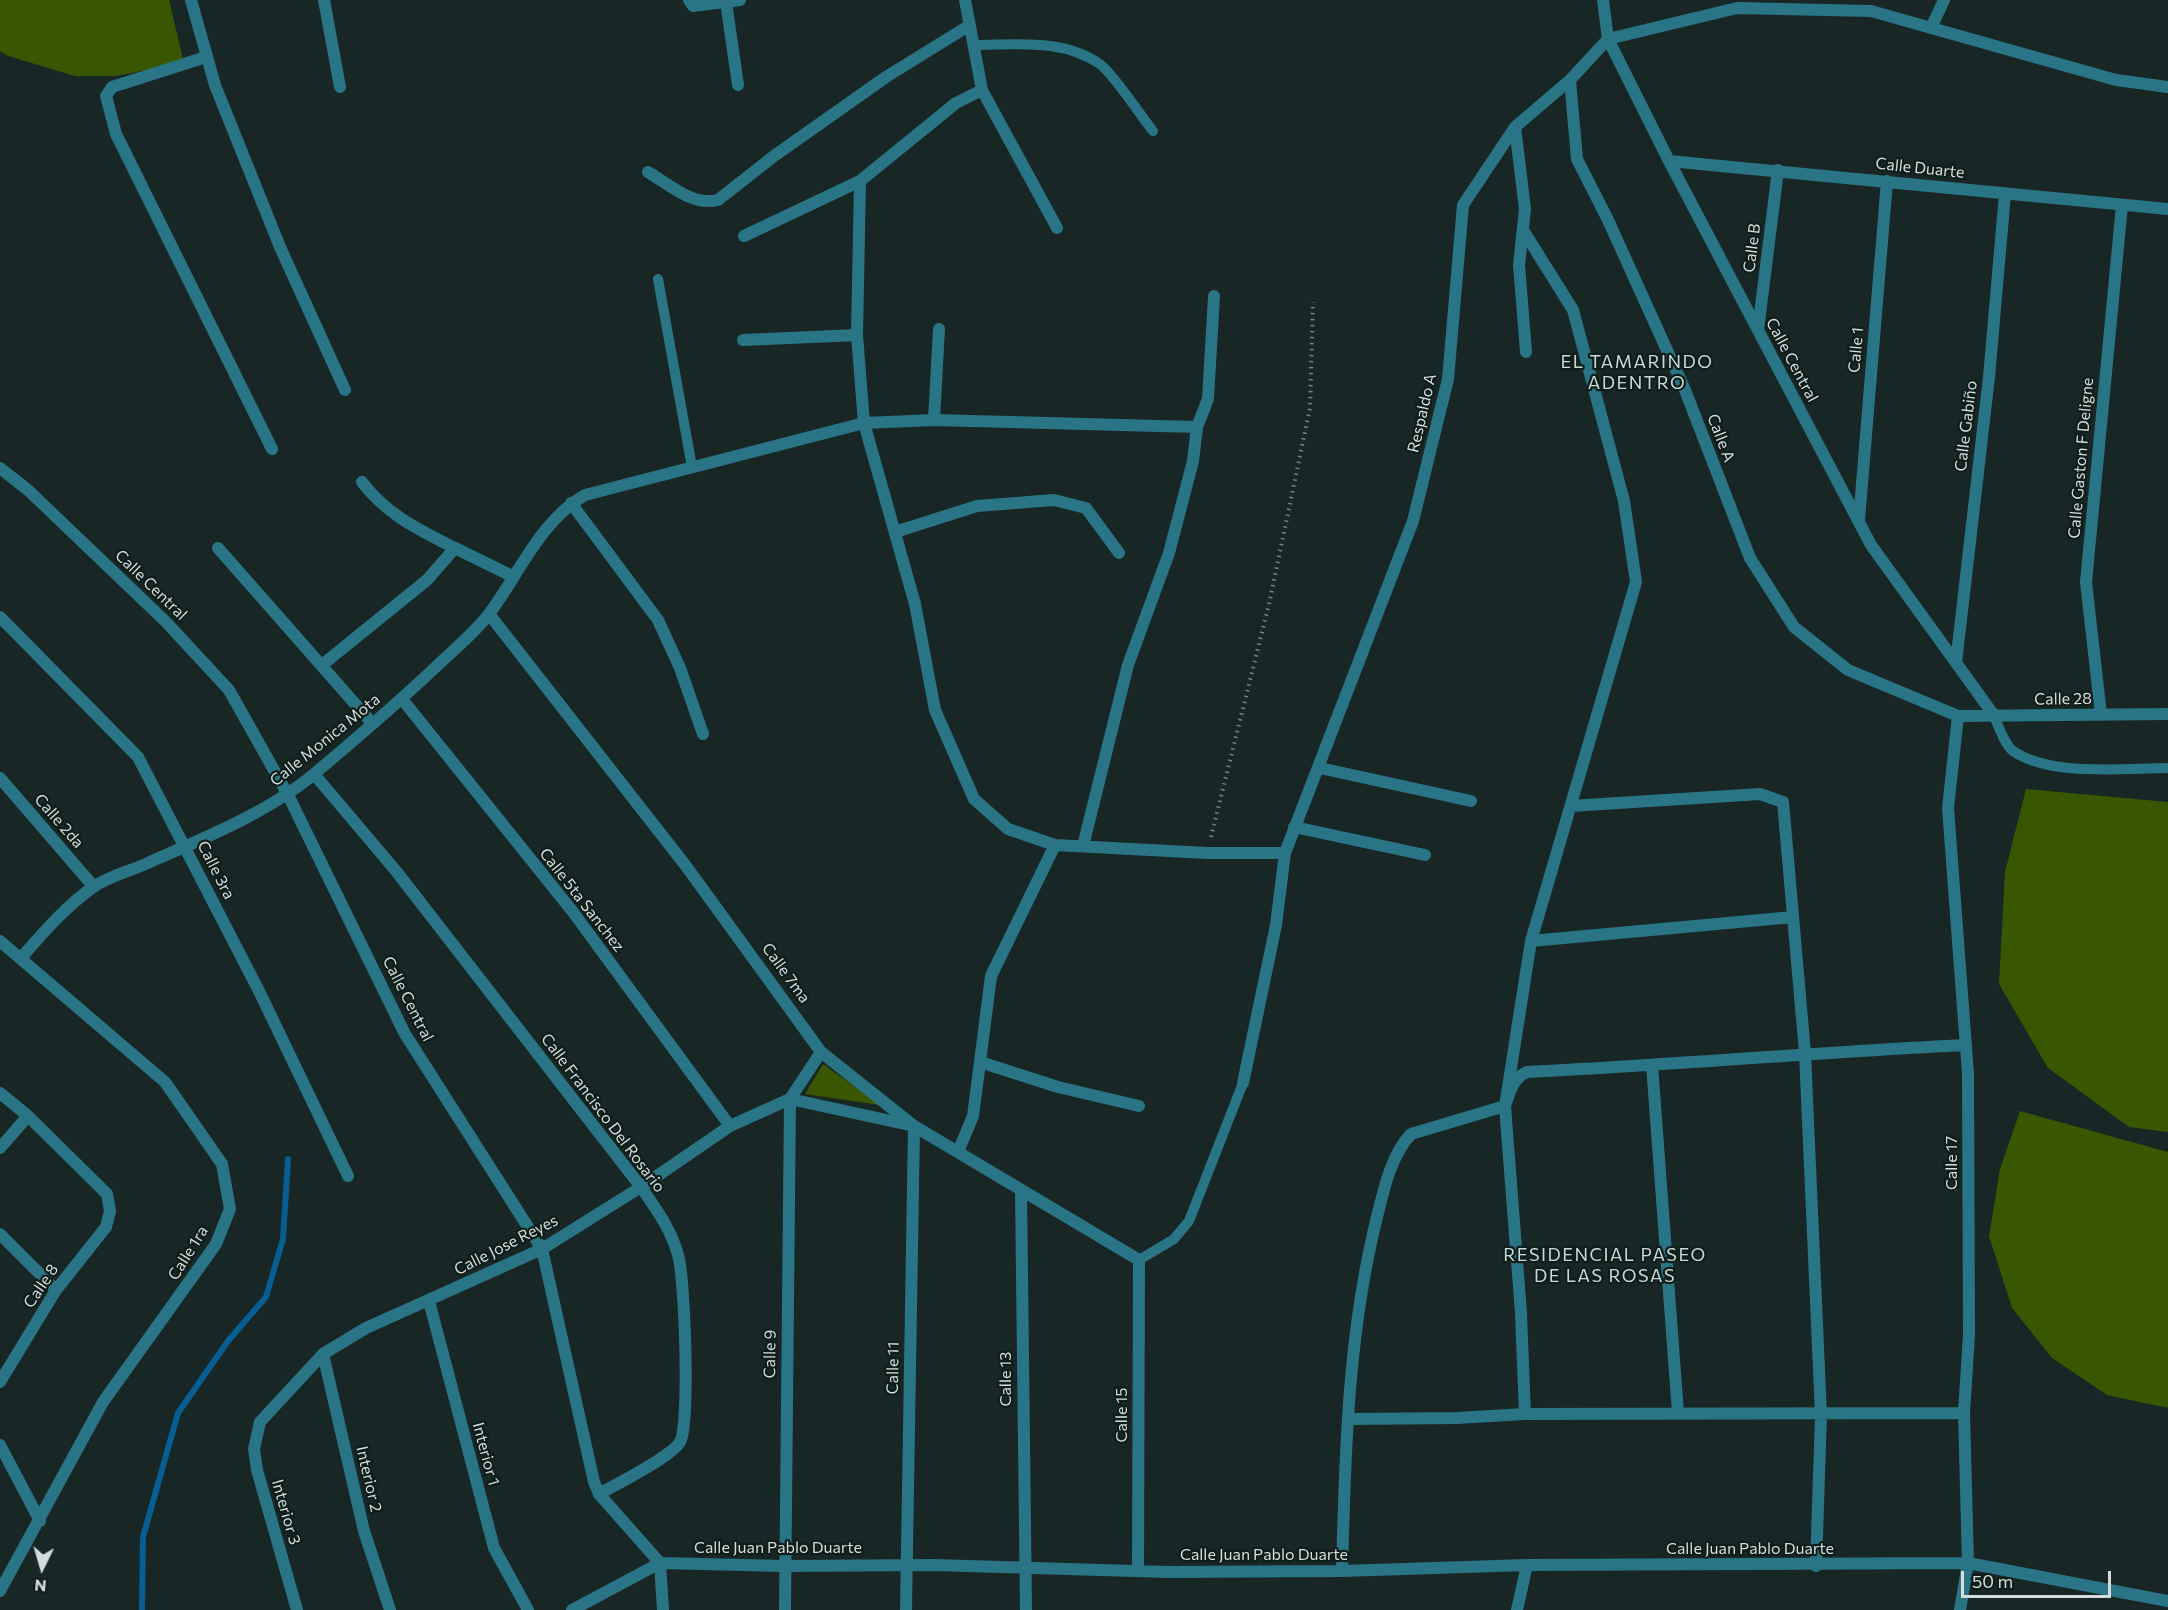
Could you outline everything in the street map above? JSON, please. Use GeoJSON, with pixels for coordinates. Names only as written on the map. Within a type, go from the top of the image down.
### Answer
{"type":"FeatureCollection","features":[{"type":"Feature","properties":{"kind":"street"},"geometry":{"type":"LineString","coordinates":[[191,0],[215,85],[280,247],[345,390]]}},
{"type":"Feature","properties":{"kind":"street"},"geometry":{"type":"LineString","coordinates":[[324,0],[340,87]]}},
{"type":"Feature","properties":{"kind":"street"},"geometry":{"type":"LineString","coordinates":[[689,0],[693,6],[740,0]]}},
{"type":"Feature","properties":{"kind":"street"},"geometry":{"type":"LineString","coordinates":[[965,0],[982,90],[1057,228]]}},
{"type":"Feature","properties":{"kind":"street","name":"Calle Central"},"geometry":{"type":"LineString","coordinates":[[1603,0],[1608,39],[1669,161],[1858,521],[1871,544],[1993,714]]}},
{"type":"Feature","properties":{"kind":"street"},"geometry":{"type":"LineString","coordinates":[[1931,27],[1944,0]]}},
{"type":"Feature","properties":{"kind":"street"},"geometry":{"type":"LineString","coordinates":[[726,2],[738,85]]}},
{"type":"Feature","properties":{"kind":"street"},"geometry":{"type":"LineString","coordinates":[[1608,39],[1737,8],[1869,5],[1931,27],[2116,80],[2168,87]]}},
{"type":"Feature","properties":{"kind":"street"},"geometry":{"type":"LineString","coordinates":[[648,172],[694,200],[708,202],[718,200],[774,156],[886,77],[970,25]]}},
{"type":"Feature","properties":{"kind":"street","name":"Respaldo A"},"geometry":{"type":"LineString","coordinates":[[1243,1083],[1276,925],[1285,853],[1320,768],[1413,521],[1448,379],[1463,205],[1515,127],[1570,80],[1608,39]]}},
{"type":"Feature","properties":{"kind":"street"},"geometry":{"type":"LineString","coordinates":[[206,57],[112,87],[106,96],[107,107],[116,134],[272,449]]}},
{"type":"Feature","properties":{"kind":"street","name":"Calle A"},"geometry":{"type":"LineString","coordinates":[[1570,80],[1577,159],[1608,220],[1685,390],[1750,558],[1794,627],[1848,670],[1958,716]]}},
{"type":"Feature","properties":{"kind":"street"},"geometry":{"type":"LineString","coordinates":[[744,236],[860,181],[956,103],[982,90]]}},
{"type":"Feature","properties":{"kind":"street"},"geometry":{"type":"LineString","coordinates":[[1515,127],[1525,209],[1520,265],[1526,352]]}},
{"type":"Feature","properties":{"kind":"street","name":"Calle Duarte"},"geometry":{"type":"LineString","coordinates":[[1669,161],[2168,209]]}},
{"type":"Feature","properties":{"kind":"street","name":"Calle B"},"geometry":{"type":"LineString","coordinates":[[1758,330],[1778,170]]}},
{"type":"Feature","properties":{"kind":"street"},"geometry":{"type":"LineString","coordinates":[[860,181],[857,335],[864,423],[915,604],[935,710],[974,799],[1008,828],[1055,845],[1207,853],[1285,853]]}},
{"type":"Feature","properties":{"kind":"street","name":"Calle 1"},"geometry":{"type":"LineString","coordinates":[[1858,521],[1887,181]]}},
{"type":"Feature","properties":{"kind":"street","name":"Calle Gabiño"},"geometry":{"type":"LineString","coordinates":[[1956,663],[1989,377],[2006,194]]}},
{"type":"Feature","properties":{"kind":"street","name":"Calle Gaston F Deligne"},"geometry":{"type":"LineString","coordinates":[[2101,715],[2086,582],[2122,205]]}},
{"type":"Feature","properties":{"kind":"street"},"geometry":{"type":"LineString","coordinates":[[1523,230],[1573,310],[1624,501],[1636,582],[1532,941],[1505,1106],[1521,1313],[1526,1414]]}},
{"type":"Feature","properties":{"kind":"street"},"geometry":{"type":"LineString","coordinates":[[1083,846],[1128,665],[1169,553],[1192,461],[1197,427],[1208,399],[1214,296]]}},
{"type":"Feature","properties":{"kind":"street"},"geometry":{"type":"LineString","coordinates":[[934,420],[939,328]]}},
{"type":"Feature","properties":{"kind":"street"},"geometry":{"type":"LineString","coordinates":[[743,340],[857,335]]}},
{"type":"Feature","properties":{"kind":"street"},"geometry":{"type":"LineString","coordinates":[[703,734],[680,668],[658,620],[571,503],[585,495],[864,423],[934,420],[1197,427]]}},
{"type":"Feature","properties":{"kind":"street","name":"Calle Central"},"geometry":{"type":"LineString","coordinates":[[0,468],[28,490],[166,622],[229,690],[288,795],[405,1034],[542,1249],[594,1482],[599,1494],[660,1563]]}},
{"type":"Feature","properties":{"kind":"street"},"geometry":{"type":"LineString","coordinates":[[362,482],[378,503],[394,515],[512,576]]}},
{"type":"Feature","properties":{"kind":"street"},"geometry":{"type":"LineString","coordinates":[[896,532],[977,507],[1054,500],[1086,508],[1119,553]]}},
{"type":"Feature","properties":{"kind":"street","name":"Calle Monica Mota"},"geometry":{"type":"LineString","coordinates":[[21,958],[58,917],[94,887],[185,847],[288,795],[314,774],[402,699],[489,614],[512,576],[557,517],[571,503]]}},
{"type":"Feature","properties":{"kind":"street"},"geometry":{"type":"LineString","coordinates":[[218,548],[372,723]]}},
{"type":"Feature","properties":{"kind":"street"},"geometry":{"type":"LineString","coordinates":[[322,665],[419,586],[455,548]]}},
{"type":"Feature","properties":{"kind":"street","name":"Calle 7ma"},"geometry":{"type":"LineString","coordinates":[[489,614],[686,866],[821,1052],[914,1126],[1139,1260]]}},
{"type":"Feature","properties":{"kind":"street","name":"Calle 3ra"},"geometry":{"type":"LineString","coordinates":[[0,617],[138,757],[259,991],[348,1176]]}},
{"type":"Feature","properties":{"kind":"street","name":"Calle 5ta Sanchez"},"geometry":{"type":"LineString","coordinates":[[402,699],[573,912],[730,1126]]}},
{"type":"Feature","properties":{"kind":"street","name":"Calle 28"},"geometry":{"type":"LineString","coordinates":[[1958,716],[2168,714]]}},
{"type":"Feature","properties":{"kind":"street","name":"Calle 17"},"geometry":{"type":"LineString","coordinates":[[1958,716],[1948,808],[1966,1045],[1969,1335],[1964,1413],[1968,1563],[1960,1610]]}},
{"type":"Feature","properties":{"kind":"street"},"geometry":{"type":"LineString","coordinates":[[1320,768],[1471,801]]}},
{"type":"Feature","properties":{"kind":"street","name":"Calle Francisco Del Rosario"},"geometry":{"type":"LineString","coordinates":[[314,774],[396,871],[641,1187],[669,1228],[679,1257],[683,1290],[685,1362],[682,1438],[673,1450],[599,1494]]}},
{"type":"Feature","properties":{"kind":"street","name":"Calle 2da"},"geometry":{"type":"LineString","coordinates":[[0,778],[94,887]]}},
{"type":"Feature","properties":{"kind":"street"},"geometry":{"type":"LineString","coordinates":[[1571,806],[1760,794],[1782,802],[1805,1053],[1821,1415],[1816,1566]]}},
{"type":"Feature","properties":{"kind":"street"},"geometry":{"type":"LineString","coordinates":[[1294,827],[1425,855]]}},
{"type":"Feature","properties":{"kind":"street"},"geometry":{"type":"LineString","coordinates":[[958,1152],[973,1116],[991,976],[1055,845]]}},
{"type":"Feature","properties":{"kind":"street"},"geometry":{"type":"LineString","coordinates":[[1532,941],[1793,917]]}},
{"type":"Feature","properties":{"kind":"street","name":"Calle 1ra"},"geometry":{"type":"LineString","coordinates":[[0,941],[165,1082],[222,1164],[230,1209],[216,1244],[103,1402],[0,1591]]}},
{"type":"Feature","properties":{"kind":"street"},"geometry":{"type":"LineString","coordinates":[[1505,1106],[1514,1082],[1519,1075],[1527,1072],[1805,1053],[1966,1045]]}},
{"type":"Feature","properties":{"kind":"street"},"geometry":{"type":"LineString","coordinates":[[821,1052],[790,1099],[914,1126]]}},
{"type":"Feature","properties":{"kind":"street"},"geometry":{"type":"LineString","coordinates":[[980,1062],[1058,1087],[1139,1106]]}},
{"type":"Feature","properties":{"kind":"street"},"geometry":{"type":"LineString","coordinates":[[1652,1065],[1678,1413]]}},
{"type":"Feature","properties":{"kind":"street"},"geometry":{"type":"LineString","coordinates":[[0,1093],[28,1116],[0,1149]]}},
{"type":"Feature","properties":{"kind":"street","name":"Calle Jose Reyes"},"geometry":{"type":"LineString","coordinates":[[260,1422],[323,1354],[366,1328],[542,1249],[641,1187],[730,1126],[790,1099]]}},
{"type":"Feature","properties":{"kind":"street","name":"Calle 9"},"geometry":{"type":"LineString","coordinates":[[785,1610],[790,1099]]}},
{"type":"Feature","properties":{"kind":"street"},"geometry":{"type":"LineString","coordinates":[[1342,1571],[1348,1419],[1360,1293],[1383,1193],[1400,1145],[1411,1134],[1505,1106]]}},
{"type":"Feature","properties":{"kind":"street","name":"Calle 8"},"geometry":{"type":"LineString","coordinates":[[0,1382],[56,1290],[106,1227],[110,1211],[106,1194],[28,1116]]}},
{"type":"Feature","properties":{"kind":"street","name":"Calle 11"},"geometry":{"type":"LineString","coordinates":[[906,1610],[914,1126]]}},
{"type":"Feature","properties":{"kind":"street","name":"Calle 13"},"geometry":{"type":"LineString","coordinates":[[1021,1190],[1026,1610]]}},
{"type":"Feature","properties":{"kind":"street"},"geometry":{"type":"LineString","coordinates":[[0,1234],[56,1290]]}},
{"type":"Feature","properties":{"kind":"street","name":"Calle 15"},"geometry":{"type":"LineString","coordinates":[[1138,1570],[1139,1260]]}},
{"type":"Feature","properties":{"kind":"street","name":"Interior 1"},"geometry":{"type":"LineString","coordinates":[[429,1301],[494,1548],[528,1610]]}},
{"type":"Feature","properties":{"kind":"street","name":"Interior 2"},"geometry":{"type":"LineString","coordinates":[[323,1354],[364,1531],[390,1610]]}},
{"type":"Feature","properties":{"kind":"street"},"geometry":{"type":"LineString","coordinates":[[1348,1419],[1526,1414],[1964,1413]]}},
{"type":"Feature","properties":{"kind":"street","name":"Interior 3"},"geometry":{"type":"LineString","coordinates":[[260,1422],[254,1449],[257,1470],[297,1610]]}},
{"type":"Feature","properties":{"kind":"street"},"geometry":{"type":"LineString","coordinates":[[0,1444],[40,1521]]}},
{"type":"Feature","properties":{"kind":"street"},"geometry":{"type":"LineString","coordinates":[[660,1563],[663,1610]]}},
{"type":"Feature","properties":{"kind":"street","name":"Calle Juan Pablo Duarte"},"geometry":{"type":"LineString","coordinates":[[572,1610],[660,1563],[1342,1571],[1527,1565],[1816,1566],[1968,1563],[2168,1601]]}},
{"type":"Feature","properties":{"kind":"street"},"geometry":{"type":"LineString","coordinates":[[1517,1610],[1527,1565]]}},
{"type":"Feature","properties":{"kind":"lane"},"geometry":{"type":"LineString","coordinates":[[974,45],[1047,44],[1074,52],[1101,65],[1153,131]]}},
{"type":"Feature","properties":{"kind":"lane"},"geometry":{"type":"LineString","coordinates":[[658,279],[692,467]]}},
{"type":"Feature","properties":{"kind":"lane"},"geometry":{"type":"LineString","coordinates":[[1993,714],[2011,750],[2032,760],[2065,768],[2168,768]]}},
{"type":"Feature","properties":{"kind":"lane"},"geometry":{"type":"LineString","coordinates":[[1139,1260],[1174,1239],[1189,1221],[1243,1083]]}},
{"type":"Feature","properties":{"kind":"path"},"geometry":{"type":"LineString","coordinates":[[1207,853],[1269,604],[1310,408],[1313,302]]}},
{"type":"Feature","properties":{"kind":"green space"},"geometry":{"type":"Polygon","coordinates":[[[0,0],[169,0],[184,63],[116,76],[75,76],[8,56],[0,51],[0,0]]]}},
{"type":"Feature","properties":{"kind":"green space"},"geometry":{"type":"Polygon","coordinates":[[[2026,789],[2168,802],[2168,1132],[2129,1127],[2048,1068],[1999,984],[2005,872],[2026,789]]]}},
{"type":"Feature","properties":{"kind":"green space"},"geometry":{"type":"Polygon","coordinates":[[[823,1064],[880,1105],[805,1094],[823,1064]]]}},
{"type":"Feature","properties":{"kind":"green space"},"geometry":{"type":"Polygon","coordinates":[[[2020,1111],[2168,1152],[2168,1408],[2107,1395],[2052,1358],[2012,1308],[1989,1236],[2000,1169],[2020,1111]]]}},
{"type":"Feature","properties":{"kind":"waterway"},"geometry":{"type":"LineString","coordinates":[[142,1610],[143,1537],[178,1413],[228,1341],[266,1297],[283,1239],[288,1159]]}},
{"type":"Feature","properties":{"kind":"district","name":"EL TAMARINDO ADENTRO"},"geometry":{"type":"Point","coordinates":[1637,372]}},
{"type":"Feature","properties":{"kind":"district","name":"RESIDENCIAL PASEO DE LAS ROSAS"},"geometry":{"type":"Point","coordinates":[1605,1265]}}]}
